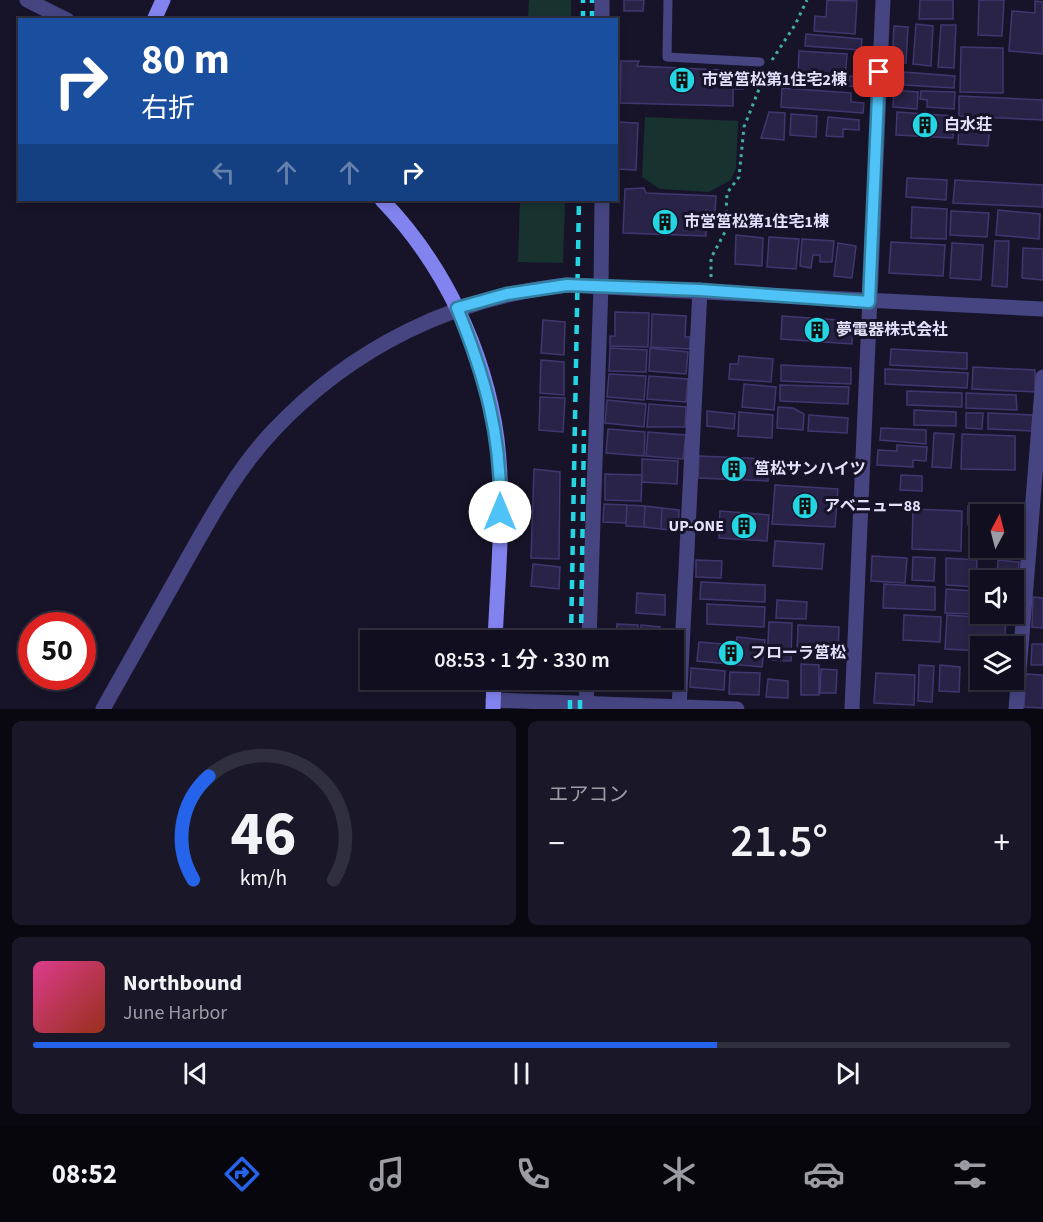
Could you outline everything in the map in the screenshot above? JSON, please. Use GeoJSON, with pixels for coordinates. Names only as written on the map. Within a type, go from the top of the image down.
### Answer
{"type":"FeatureCollection","features":[{"type":"Feature","properties":{"kind":"main road"},"geometry":{"type":"LineString","coordinates":[[155,18],[163,0]]}},
{"type":"Feature","properties":{"kind":"main road"},"geometry":{"type":"LineString","coordinates":[[383,201],[421,245],[457,308],[475,351],[488,394],[497,439],[500,490],[495,630]]}},
{"type":"Feature","properties":{"kind":"street"},"geometry":{"type":"LineString","coordinates":[[27,0],[63,18]]}},
{"type":"Feature","properties":{"kind":"street"},"geometry":{"type":"LineString","coordinates":[[602,0],[602,18]]}},
{"type":"Feature","properties":{"kind":"street"},"geometry":{"type":"LineString","coordinates":[[852,709],[883,0]]}},
{"type":"Feature","properties":{"kind":"street"},"geometry":{"type":"LineString","coordinates":[[588,630],[602,201]]}},
{"type":"Feature","properties":{"kind":"street"},"geometry":{"type":"LineString","coordinates":[[103,709],[204,529],[238,475],[272,432],[312,394],[361,357],[406,331],[457,308],[537,288],[601,285],[869,302],[1043,309]]}},
{"type":"Feature","properties":{"kind":"street"},"geometry":{"type":"LineString","coordinates":[[679,708],[705,291]]}},
{"type":"Feature","properties":{"kind":"street"},"geometry":{"type":"LineString","coordinates":[[1016,709],[1043,377]]}},
{"type":"Feature","properties":{"kind":"street"},"geometry":{"type":"LineString","coordinates":[[586,706],[587,690]]}},
{"type":"Feature","properties":{"kind":"street"},"geometry":{"type":"LineString","coordinates":[[493,704],[737,709]]}},
{"type":"Feature","properties":{"kind":"lane"},"geometry":{"type":"LineString","coordinates":[[668,0],[667,57],[760,62]]}},
{"type":"Feature","properties":{"kind":"path"},"geometry":{"type":"LineString","coordinates":[[705,291],[715,246],[725,232],[727,193],[739,177],[744,127],[769,64],[795,25],[807,0]]}},
{"type":"Feature","properties":{"kind":"green space"},"geometry":{"type":"Polygon","coordinates":[[[529,0],[571,0],[571,18],[528,18],[529,0]]]}},
{"type":"Feature","properties":{"kind":"green space"},"geometry":{"type":"Polygon","coordinates":[[[645,117],[738,121],[736,168],[731,180],[709,192],[660,189],[642,177],[645,117]]]}},
{"type":"Feature","properties":{"kind":"green space"},"geometry":{"type":"Polygon","coordinates":[[[520,201],[565,201],[563,263],[518,262],[520,201]]]}},
{"type":"Feature","properties":{"kind":"building"},"geometry":{"type":"Polygon","coordinates":[[[624,0],[644,0],[643,11],[624,11],[624,0]]]}},
{"type":"Feature","properties":{"kind":"building"},"geometry":{"type":"Polygon","coordinates":[[[827,0],[857,1],[855,34],[814,31],[815,16],[826,17],[827,0]]]}},
{"type":"Feature","properties":{"kind":"building"},"geometry":{"type":"Polygon","coordinates":[[[920,0],[953,0],[953,19],[919,19],[920,0]]]}},
{"type":"Feature","properties":{"kind":"building"},"geometry":{"type":"Polygon","coordinates":[[[979,0],[1004,0],[1002,36],[978,35],[979,0]]]}},
{"type":"Feature","properties":{"kind":"building"},"geometry":{"type":"Polygon","coordinates":[[[1035,1],[1043,2],[1043,54],[1009,51],[1012,11],[1035,13],[1035,1]]]}},
{"type":"Feature","properties":{"kind":"building"},"geometry":{"type":"Polygon","coordinates":[[[916,24],[933,26],[931,66],[913,64],[916,24]]]}},
{"type":"Feature","properties":{"kind":"building"},"geometry":{"type":"Polygon","coordinates":[[[941,25],[956,25],[954,68],[938,67],[941,25]]]}},
{"type":"Feature","properties":{"kind":"building"},"geometry":{"type":"Polygon","coordinates":[[[894,26],[908,27],[906,63],[892,63],[894,26]]]}},
{"type":"Feature","properties":{"kind":"building"},"geometry":{"type":"Polygon","coordinates":[[[806,34],[862,39],[861,50],[805,46],[806,34]]]}},
{"type":"Feature","properties":{"kind":"building"},"geometry":{"type":"Polygon","coordinates":[[[961,47],[1003,48],[1003,93],[960,92],[961,47]]]}},
{"type":"Feature","properties":{"kind":"building"},"geometry":{"type":"Polygon","coordinates":[[[799,51],[847,54],[845,80],[798,78],[799,51]]]}},
{"type":"Feature","properties":{"kind":"building","name":"市営筥松第1住宅2棟"},"geometry":{"type":"Polygon","coordinates":[[[621,61],[639,61],[637,66],[744,71],[743,89],[733,89],[733,106],[620,103],[621,61]]]}},
{"type":"Feature","properties":{"kind":"building"},"geometry":{"type":"Polygon","coordinates":[[[904,72],[955,76],[954,88],[904,85],[904,72]]]}},
{"type":"Feature","properties":{"kind":"building"},"geometry":{"type":"Polygon","coordinates":[[[849,76],[864,77],[863,87],[849,86],[849,76]]]}},
{"type":"Feature","properties":{"kind":"building"},"geometry":{"type":"Polygon","coordinates":[[[782,88],[851,93],[851,102],[864,103],[863,113],[781,107],[782,88]]]}},
{"type":"Feature","properties":{"kind":"building"},"geometry":{"type":"Polygon","coordinates":[[[894,90],[918,92],[917,109],[893,107],[894,90]]]}},
{"type":"Feature","properties":{"kind":"building"},"geometry":{"type":"Polygon","coordinates":[[[921,91],[955,92],[954,109],[927,107],[927,100],[920,99],[921,91]]]}},
{"type":"Feature","properties":{"kind":"building"},"geometry":{"type":"Polygon","coordinates":[[[959,96],[1043,100],[1043,120],[959,116],[959,96]]]}},
{"type":"Feature","properties":{"kind":"building"},"geometry":{"type":"Polygon","coordinates":[[[769,112],[785,113],[784,140],[761,138],[769,112]]]}},
{"type":"Feature","properties":{"kind":"building","name":"白水荘"},"geometry":{"type":"Polygon","coordinates":[[[897,112],[954,116],[953,138],[896,135],[897,112]]]}},
{"type":"Feature","properties":{"kind":"building"},"geometry":{"type":"Polygon","coordinates":[[[791,114],[817,116],[816,137],[790,135],[791,114]]]}},
{"type":"Feature","properties":{"kind":"building"},"geometry":{"type":"Polygon","coordinates":[[[828,117],[859,120],[859,130],[843,129],[843,137],[826,136],[828,117]]]}},
{"type":"Feature","properties":{"kind":"building"},"geometry":{"type":"Polygon","coordinates":[[[618,122],[638,123],[636,170],[618,169],[618,122]]]}},
{"type":"Feature","properties":{"kind":"building"},"geometry":{"type":"Polygon","coordinates":[[[959,122],[990,124],[988,146],[958,144],[959,122]]]}},
{"type":"Feature","properties":{"kind":"building"},"geometry":{"type":"Polygon","coordinates":[[[907,178],[947,180],[946,200],[906,197],[907,178]]]}},
{"type":"Feature","properties":{"kind":"building"},"geometry":{"type":"Polygon","coordinates":[[[955,180],[1043,185],[1043,207],[953,203],[955,180]]]}},
{"type":"Feature","properties":{"kind":"building","name":"市営筥松第1住宅1棟"},"geometry":{"type":"Polygon","coordinates":[[[644,188],[646,193],[716,196],[715,212],[706,210],[706,236],[623,233],[625,189],[644,188]]]}},
{"type":"Feature","properties":{"kind":"building"},"geometry":{"type":"Polygon","coordinates":[[[912,207],[947,209],[946,239],[911,238],[912,207]]]}},
{"type":"Feature","properties":{"kind":"building"},"geometry":{"type":"Polygon","coordinates":[[[998,210],[1040,214],[1039,239],[996,235],[998,210]]]}},
{"type":"Feature","properties":{"kind":"building"},"geometry":{"type":"Polygon","coordinates":[[[951,211],[989,213],[987,237],[950,235],[951,211]]]}},
{"type":"Feature","properties":{"kind":"building"},"geometry":{"type":"Polygon","coordinates":[[[736,235],[763,238],[762,266],[735,264],[736,235]]]}},
{"type":"Feature","properties":{"kind":"building"},"geometry":{"type":"Polygon","coordinates":[[[769,237],[799,239],[796,269],[767,267],[769,237]]]}},
{"type":"Feature","properties":{"kind":"building"},"geometry":{"type":"Polygon","coordinates":[[[802,239],[834,241],[832,262],[820,262],[820,255],[813,255],[811,268],[800,266],[802,239]]]}},
{"type":"Feature","properties":{"kind":"building"},"geometry":{"type":"Polygon","coordinates":[[[995,241],[1009,241],[1007,287],[992,286],[995,241]]]}},
{"type":"Feature","properties":{"kind":"building"},"geometry":{"type":"Polygon","coordinates":[[[891,242],[945,245],[943,276],[889,273],[891,242]]]}},
{"type":"Feature","properties":{"kind":"building"},"geometry":{"type":"Polygon","coordinates":[[[838,243],[856,246],[852,278],[834,276],[838,243]]]}},
{"type":"Feature","properties":{"kind":"building"},"geometry":{"type":"Polygon","coordinates":[[[952,243],[983,245],[981,280],[950,278],[952,243]]]}},
{"type":"Feature","properties":{"kind":"building"},"geometry":{"type":"Polygon","coordinates":[[[1023,248],[1043,249],[1043,280],[1022,278],[1023,248]]]}},
{"type":"Feature","properties":{"kind":"building"},"geometry":{"type":"Polygon","coordinates":[[[615,312],[649,313],[648,347],[610,346],[610,336],[615,336],[615,312]]]}},
{"type":"Feature","properties":{"kind":"building"},"geometry":{"type":"Polygon","coordinates":[[[652,314],[686,316],[685,337],[690,337],[690,349],[651,347],[652,314]]]}},
{"type":"Feature","properties":{"kind":"building","name":"夢電器株式会社"},"geometry":{"type":"Polygon","coordinates":[[[782,316],[853,321],[852,344],[781,339],[782,316]]]}},
{"type":"Feature","properties":{"kind":"building"},"geometry":{"type":"Polygon","coordinates":[[[543,320],[565,322],[564,355],[541,353],[543,320]]]}},
{"type":"Feature","properties":{"kind":"building"},"geometry":{"type":"Polygon","coordinates":[[[610,348],[647,350],[646,372],[609,371],[610,348]]]}},
{"type":"Feature","properties":{"kind":"building"},"geometry":{"type":"Polygon","coordinates":[[[650,348],[688,352],[686,374],[649,371],[650,348]]]}},
{"type":"Feature","properties":{"kind":"building"},"geometry":{"type":"Polygon","coordinates":[[[891,349],[967,353],[967,369],[890,365],[891,349]]]}},
{"type":"Feature","properties":{"kind":"building"},"geometry":{"type":"Polygon","coordinates":[[[739,356],[773,359],[771,382],[729,379],[730,364],[738,364],[739,356]]]}},
{"type":"Feature","properties":{"kind":"building"},"geometry":{"type":"Polygon","coordinates":[[[541,360],[564,362],[564,395],[540,393],[541,360]]]}},
{"type":"Feature","properties":{"kind":"building"},"geometry":{"type":"Polygon","coordinates":[[[781,365],[851,368],[851,384],[781,381],[781,365]]]}},
{"type":"Feature","properties":{"kind":"building"},"geometry":{"type":"Polygon","coordinates":[[[973,367],[1035,370],[1035,392],[972,389],[973,367]]]}},
{"type":"Feature","properties":{"kind":"building"},"geometry":{"type":"Polygon","coordinates":[[[885,369],[968,373],[967,388],[885,384],[885,369]]]}},
{"type":"Feature","properties":{"kind":"building"},"geometry":{"type":"Polygon","coordinates":[[[609,374],[646,376],[644,400],[607,397],[609,374]]]}},
{"type":"Feature","properties":{"kind":"building"},"geometry":{"type":"Polygon","coordinates":[[[649,376],[688,379],[686,402],[647,399],[649,376]]]}},
{"type":"Feature","properties":{"kind":"building"},"geometry":{"type":"Polygon","coordinates":[[[744,384],[776,387],[774,410],[742,407],[744,384]]]}},
{"type":"Feature","properties":{"kind":"building"},"geometry":{"type":"Polygon","coordinates":[[[780,385],[849,387],[848,404],[780,401],[780,385]]]}},
{"type":"Feature","properties":{"kind":"building"},"geometry":{"type":"Polygon","coordinates":[[[907,391],[962,393],[962,407],[907,405],[907,391]]]}},
{"type":"Feature","properties":{"kind":"building"},"geometry":{"type":"Polygon","coordinates":[[[966,393],[1016,395],[1017,410],[966,408],[966,393]]]}},
{"type":"Feature","properties":{"kind":"building"},"geometry":{"type":"Polygon","coordinates":[[[540,397],[565,398],[563,432],[539,430],[540,397]]]}},
{"type":"Feature","properties":{"kind":"building"},"geometry":{"type":"Polygon","coordinates":[[[607,400],[646,404],[644,427],[605,423],[607,400]]]}},
{"type":"Feature","properties":{"kind":"building"},"geometry":{"type":"Polygon","coordinates":[[[649,404],[686,407],[685,427],[647,427],[649,404]]]}},
{"type":"Feature","properties":{"kind":"building"},"geometry":{"type":"Polygon","coordinates":[[[778,407],[793,408],[804,414],[803,430],[777,428],[778,407]]]}},
{"type":"Feature","properties":{"kind":"building"},"geometry":{"type":"Polygon","coordinates":[[[914,410],[956,412],[956,426],[914,425],[914,410]]]}},
{"type":"Feature","properties":{"kind":"building"},"geometry":{"type":"Polygon","coordinates":[[[707,411],[735,414],[734,429],[707,426],[707,411]]]}},
{"type":"Feature","properties":{"kind":"building"},"geometry":{"type":"Polygon","coordinates":[[[739,412],[773,415],[772,438],[738,436],[739,412]]]}},
{"type":"Feature","properties":{"kind":"building"},"geometry":{"type":"Polygon","coordinates":[[[966,413],[983,413],[982,429],[966,428],[966,413]]]}},
{"type":"Feature","properties":{"kind":"building"},"geometry":{"type":"Polygon","coordinates":[[[988,413],[1033,415],[1032,431],[988,429],[988,413]]]}},
{"type":"Feature","properties":{"kind":"building"},"geometry":{"type":"Polygon","coordinates":[[[809,415],[848,418],[847,433],[808,431],[809,415]]]}},
{"type":"Feature","properties":{"kind":"building"},"geometry":{"type":"Polygon","coordinates":[[[881,428],[926,430],[926,444],[880,440],[881,428]]]}},
{"type":"Feature","properties":{"kind":"building"},"geometry":{"type":"Polygon","coordinates":[[[608,429],[645,432],[644,456],[606,453],[608,429]]]}},
{"type":"Feature","properties":{"kind":"building"},"geometry":{"type":"Polygon","coordinates":[[[648,432],[686,435],[683,459],[646,456],[648,432]]]}},
{"type":"Feature","properties":{"kind":"building"},"geometry":{"type":"Polygon","coordinates":[[[934,433],[954,434],[951,468],[932,467],[934,433]]]}},
{"type":"Feature","properties":{"kind":"building"},"geometry":{"type":"Polygon","coordinates":[[[962,434],[1015,436],[1015,470],[961,469],[962,434]]]}},
{"type":"Feature","properties":{"kind":"building"},"geometry":{"type":"Polygon","coordinates":[[[897,445],[927,447],[926,461],[913,460],[913,467],[877,465],[878,450],[897,451],[897,445]]]}},
{"type":"Feature","properties":{"kind":"building","name":"筥松サンハイツ"},"geometry":{"type":"Polygon","coordinates":[[[699,456],[769,459],[768,481],[698,478],[699,456]]]}},
{"type":"Feature","properties":{"kind":"building"},"geometry":{"type":"Polygon","coordinates":[[[642,459],[678,461],[677,484],[642,482],[642,459]]]}},
{"type":"Feature","properties":{"kind":"building"},"geometry":{"type":"Polygon","coordinates":[[[534,469],[560,472],[559,559],[531,558],[534,469]]]}},
{"type":"Feature","properties":{"kind":"building"},"geometry":{"type":"Polygon","coordinates":[[[605,474],[642,475],[641,501],[605,500],[605,474]]]}},
{"type":"Feature","properties":{"kind":"building"},"geometry":{"type":"Polygon","coordinates":[[[901,475],[922,476],[922,491],[900,490],[901,475]]]}},
{"type":"Feature","properties":{"kind":"building","name":"アベニュー88"},"geometry":{"type":"Polygon","coordinates":[[[775,485],[838,489],[835,527],[772,524],[775,485]]]}},
{"type":"Feature","properties":{"kind":"building"},"geometry":{"type":"Polygon","coordinates":[[[604,504],[627,505],[626,523],[603,522],[604,504]]]}},
{"type":"Feature","properties":{"kind":"building"},"geometry":{"type":"Polygon","coordinates":[[[627,505],[645,506],[644,527],[626,526],[627,505]]]}},
{"type":"Feature","properties":{"kind":"building"},"geometry":{"type":"Polygon","coordinates":[[[645,506],[662,508],[661,529],[644,527],[645,506]]]}},
{"type":"Feature","properties":{"kind":"building"},"geometry":{"type":"Polygon","coordinates":[[[968,506],[970,506],[970,525],[968,525],[968,506]]]}},
{"type":"Feature","properties":{"kind":"building"},"geometry":{"type":"Polygon","coordinates":[[[662,508],[679,510],[678,531],[661,529],[662,508]]]}},
{"type":"Feature","properties":{"kind":"building"},"geometry":{"type":"Polygon","coordinates":[[[913,509],[962,511],[961,551],[912,549],[913,509]]]}},
{"type":"Feature","properties":{"kind":"building","name":"UP-ONE"},"geometry":{"type":"Polygon","coordinates":[[[720,511],[769,515],[767,541],[719,538],[720,511]]]}},
{"type":"Feature","properties":{"kind":"building"},"geometry":{"type":"Polygon","coordinates":[[[775,541],[824,544],[822,569],[773,566],[775,541]]]}},
{"type":"Feature","properties":{"kind":"building"},"geometry":{"type":"Polygon","coordinates":[[[872,556],[907,558],[905,583],[871,581],[872,556]]]}},
{"type":"Feature","properties":{"kind":"building"},"geometry":{"type":"Polygon","coordinates":[[[913,557],[935,558],[934,581],[912,580],[913,557]]]}},
{"type":"Feature","properties":{"kind":"building"},"geometry":{"type":"Polygon","coordinates":[[[946,558],[977,560],[977,570],[970,570],[970,587],[946,585],[946,558]]]}},
{"type":"Feature","properties":{"kind":"building"},"geometry":{"type":"Polygon","coordinates":[[[696,560],[722,561],[721,578],[696,577],[696,560]]]}},
{"type":"Feature","properties":{"kind":"building"},"geometry":{"type":"Polygon","coordinates":[[[998,560],[1019,562],[1018,570],[998,570],[998,560]]]}},
{"type":"Feature","properties":{"kind":"building"},"geometry":{"type":"Polygon","coordinates":[[[533,564],[560,567],[559,589],[531,586],[533,564]]]}},
{"type":"Feature","properties":{"kind":"building"},"geometry":{"type":"Polygon","coordinates":[[[701,582],[765,585],[765,602],[700,599],[701,582]]]}},
{"type":"Feature","properties":{"kind":"building"},"geometry":{"type":"Polygon","coordinates":[[[884,584],[935,587],[935,610],[883,608],[884,584]]]}},
{"type":"Feature","properties":{"kind":"building"},"geometry":{"type":"Polygon","coordinates":[[[946,589],[970,591],[970,614],[945,613],[946,589]]]}},
{"type":"Feature","properties":{"kind":"building"},"geometry":{"type":"Polygon","coordinates":[[[637,593],[665,595],[665,615],[636,613],[637,593]]]}},
{"type":"Feature","properties":{"kind":"building"},"geometry":{"type":"Polygon","coordinates":[[[1033,597],[1043,598],[1043,628],[1032,627],[1033,597]]]}},
{"type":"Feature","properties":{"kind":"building"},"geometry":{"type":"Polygon","coordinates":[[[777,600],[807,602],[806,619],[776,618],[777,600]]]}},
{"type":"Feature","properties":{"kind":"building"},"geometry":{"type":"Polygon","coordinates":[[[707,604],[765,607],[764,627],[707,624],[707,604]]]}},
{"type":"Feature","properties":{"kind":"building"},"geometry":{"type":"Polygon","coordinates":[[[904,615],[941,617],[940,642],[903,640],[904,615]]]}},
{"type":"Feature","properties":{"kind":"building"},"geometry":{"type":"Polygon","coordinates":[[[947,615],[970,617],[970,624],[1006,624],[1005,636],[970,636],[970,650],[945,649],[947,615]]]}},
{"type":"Feature","properties":{"kind":"building"},"geometry":{"type":"Polygon","coordinates":[[[769,622],[792,623],[791,661],[767,660],[769,622]]]}},
{"type":"Feature","properties":{"kind":"building"},"geometry":{"type":"Polygon","coordinates":[[[617,624],[638,625],[638,630],[616,630],[617,624]]]}},
{"type":"Feature","properties":{"kind":"building"},"geometry":{"type":"Polygon","coordinates":[[[641,625],[660,627],[660,630],[641,630],[641,625]]]}},
{"type":"Feature","properties":{"kind":"building"},"geometry":{"type":"Polygon","coordinates":[[[798,625],[839,627],[838,655],[797,652],[798,625]]]}},
{"type":"Feature","properties":{"kind":"building","name":"フローラ筥松"},"geometry":{"type":"Polygon","coordinates":[[[737,637],[765,640],[762,667],[697,661],[699,642],[736,645],[737,637]]]}},
{"type":"Feature","properties":{"kind":"building"},"geometry":{"type":"Polygon","coordinates":[[[1032,644],[1043,644],[1043,665],[1031,665],[1032,644]]]}},
{"type":"Feature","properties":{"kind":"building"},"geometry":{"type":"Polygon","coordinates":[[[801,664],[819,665],[819,695],[801,695],[801,664]]]}},
{"type":"Feature","properties":{"kind":"building"},"geometry":{"type":"Polygon","coordinates":[[[919,665],[934,666],[932,702],[918,701],[919,665]]]}},
{"type":"Feature","properties":{"kind":"building"},"geometry":{"type":"Polygon","coordinates":[[[940,665],[960,667],[959,692],[939,691],[940,665]]]}},
{"type":"Feature","properties":{"kind":"building"},"geometry":{"type":"Polygon","coordinates":[[[691,668],[725,671],[724,690],[690,687],[691,668]]]}},
{"type":"Feature","properties":{"kind":"building"},"geometry":{"type":"Polygon","coordinates":[[[821,669],[837,670],[836,693],[820,693],[821,669]]]}},
{"type":"Feature","properties":{"kind":"building"},"geometry":{"type":"Polygon","coordinates":[[[730,672],[760,673],[759,695],[729,694],[730,672]]]}},
{"type":"Feature","properties":{"kind":"building"},"geometry":{"type":"Polygon","coordinates":[[[876,673],[915,675],[914,705],[874,703],[876,673]]]}},
{"type":"Feature","properties":{"kind":"building"},"geometry":{"type":"Polygon","coordinates":[[[1026,674],[1043,675],[1043,708],[1024,707],[1026,674]]]}},
{"type":"Feature","properties":{"kind":"building"},"geometry":{"type":"Polygon","coordinates":[[[768,679],[788,681],[788,698],[766,697],[768,679]]]}},
{"type":"Feature","properties":{"kind":"railway"},"geometry":{"type":"LineString","coordinates":[[583,0],[583,18]]}},
{"type":"Feature","properties":{"kind":"railway"},"geometry":{"type":"LineString","coordinates":[[592,0],[592,18]]}},
{"type":"Feature","properties":{"kind":"railway"},"geometry":{"type":"LineString","coordinates":[[571,630],[579,201]]}},
{"type":"Feature","properties":{"kind":"railway"},"geometry":{"type":"LineString","coordinates":[[581,630],[584,430]]}},
{"type":"Feature","properties":{"kind":"railway"},"geometry":{"type":"LineString","coordinates":[[570,690],[570,709]]}},
{"type":"Feature","properties":{"kind":"railway"},"geometry":{"type":"LineString","coordinates":[[580,690],[580,709]]}},
{"type":"Feature","properties":{"kind":"place","name":"市営筥松第1住宅2棟"},"geometry":{"type":"Point","coordinates":[682,80]}},
{"type":"Feature","properties":{"kind":"place","name":"白水荘"},"geometry":{"type":"Point","coordinates":[925,125]}},
{"type":"Feature","properties":{"kind":"place","name":"市営筥松第1住宅1棟"},"geometry":{"type":"Point","coordinates":[665,222]}},
{"type":"Feature","properties":{"kind":"place","name":"夢電器株式会社"},"geometry":{"type":"Point","coordinates":[817,330]}},
{"type":"Feature","properties":{"kind":"place","name":"筥松サンハイツ"},"geometry":{"type":"Point","coordinates":[734,469]}},
{"type":"Feature","properties":{"kind":"place","name":"アベニュー88"},"geometry":{"type":"Point","coordinates":[805,506]}},
{"type":"Feature","properties":{"kind":"place","name":"UP-ONE"},"geometry":{"type":"Point","coordinates":[744,526]}},
{"type":"Feature","properties":{"kind":"place","name":"フローラ筥松"},"geometry":{"type":"Point","coordinates":[731,653]}},
{"type":"Feature","properties":{"kind":"route"},"geometry":{"type":"LineString","coordinates":[[500,512],[497,439],[488,394],[475,351],[457,308],[507,294],[567,285],[700,290],[869,302],[879,72]]}}]}
